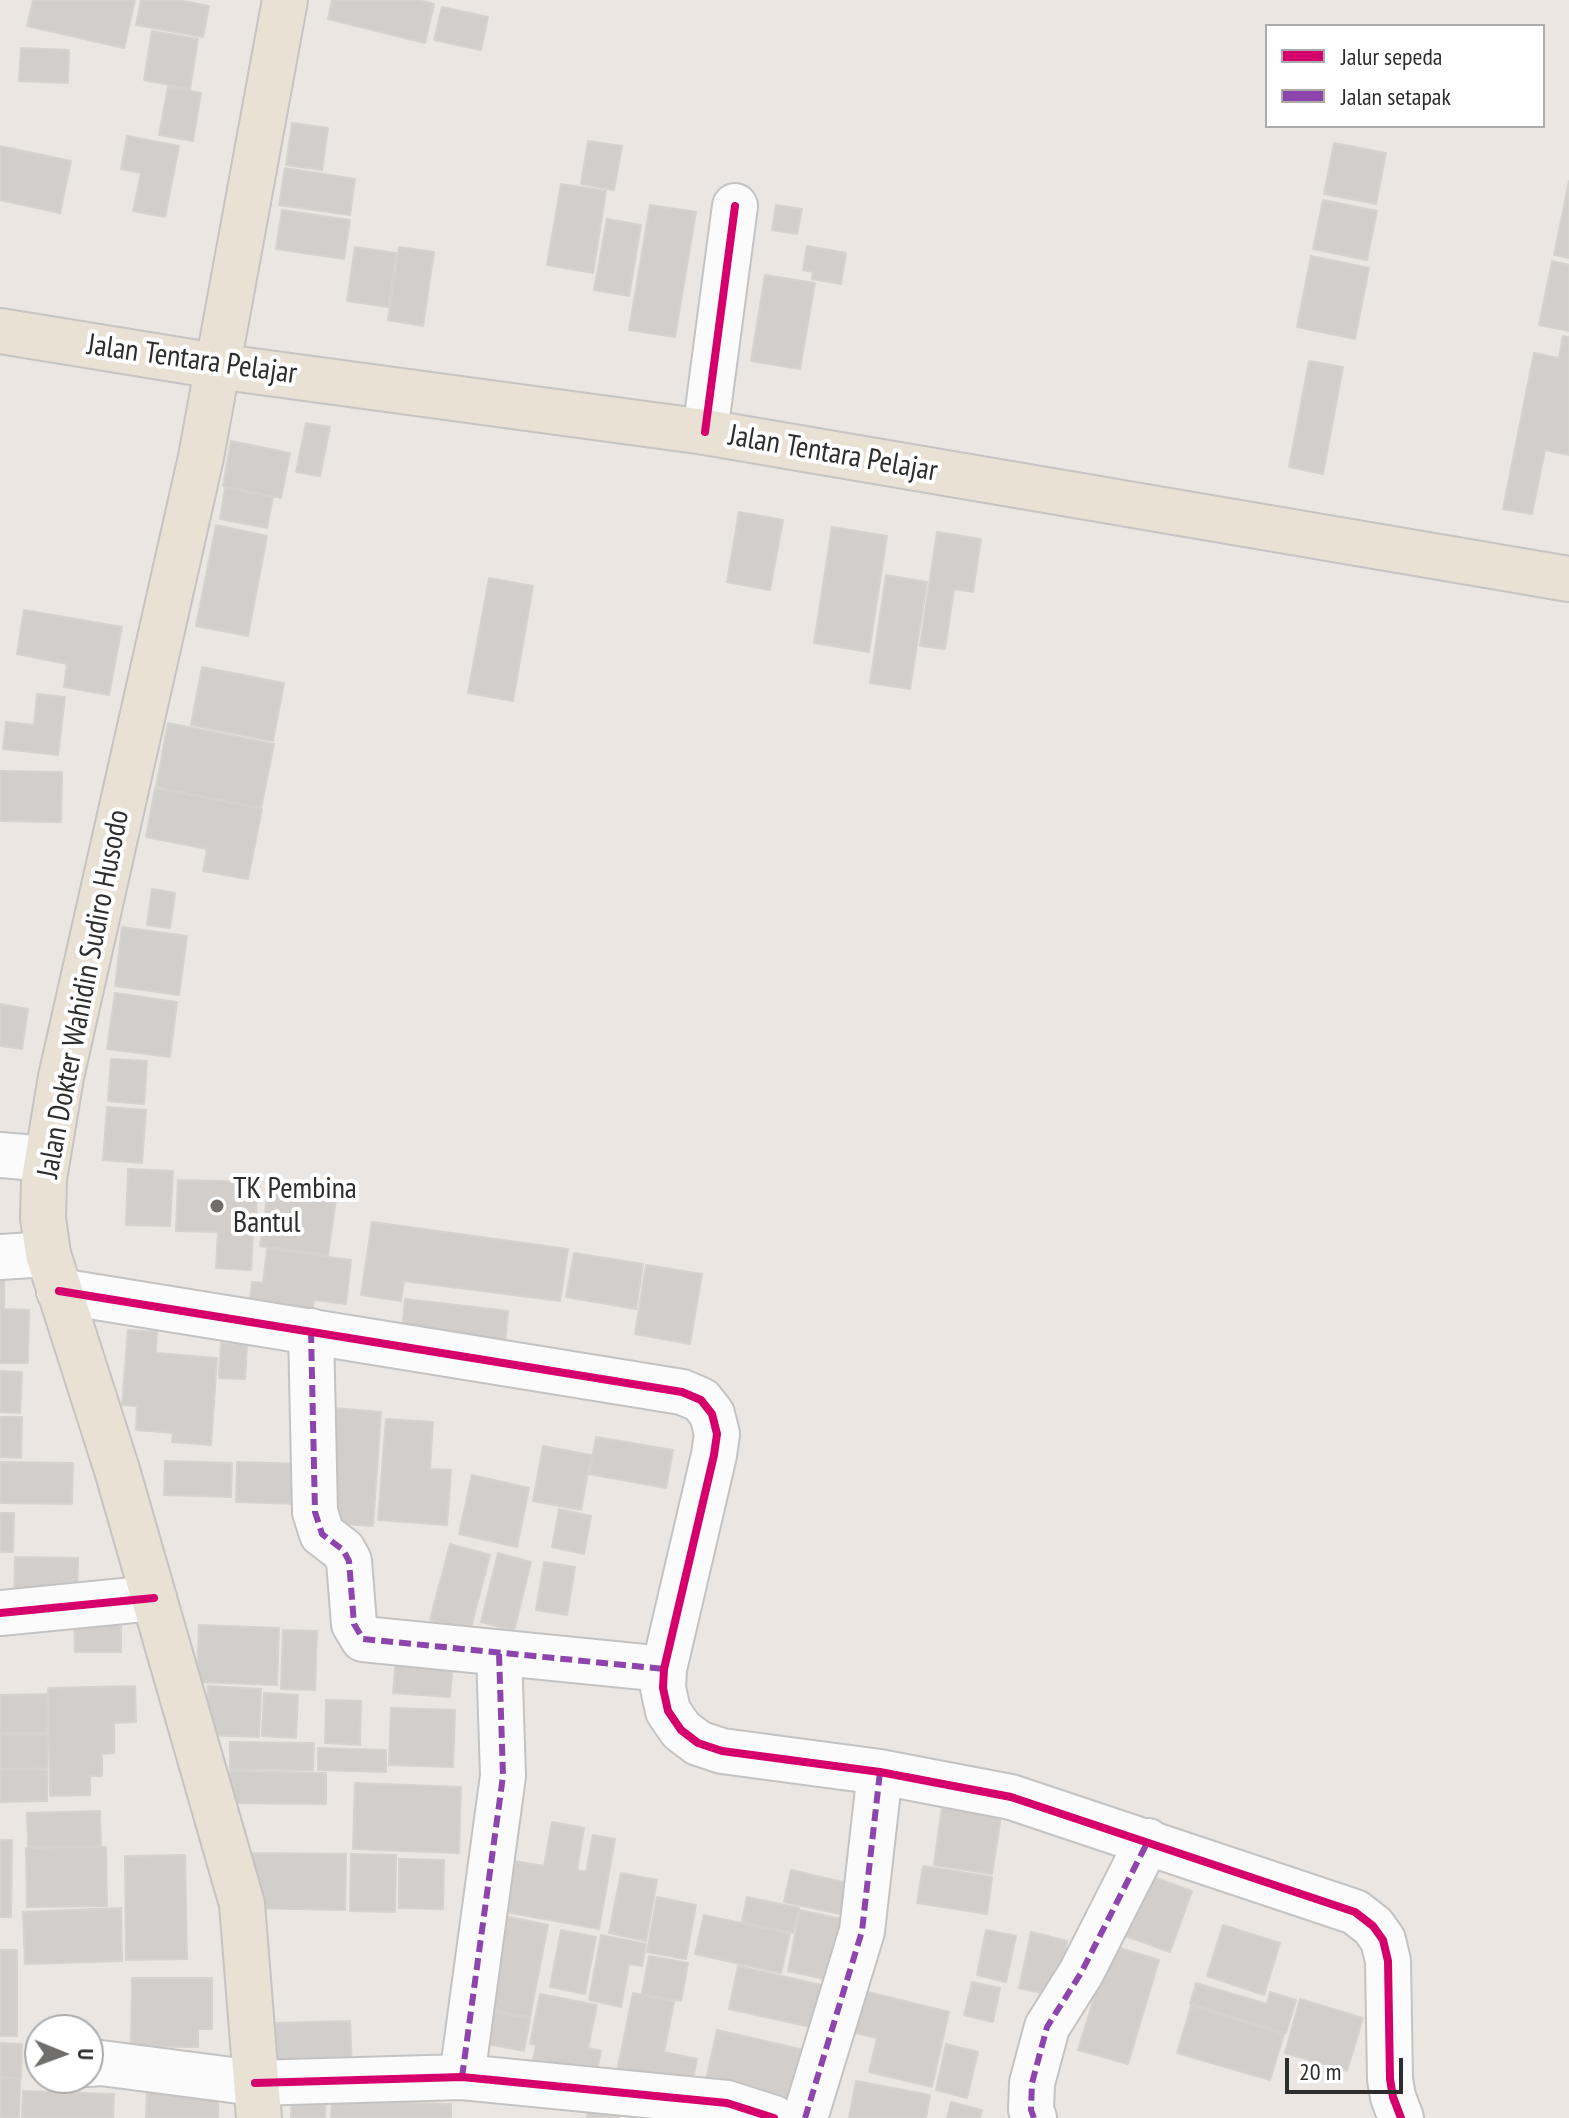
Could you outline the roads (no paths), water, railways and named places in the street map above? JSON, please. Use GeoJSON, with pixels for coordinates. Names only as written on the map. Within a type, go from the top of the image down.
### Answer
{"type":"FeatureCollection","features":[{"type":"Feature","properties":{"kind":"main road","name":"Jalan Dokter Wahidin Sudiro Husodo"},"geometry":{"type":"LineString","coordinates":[[257,2101],[242,1904],[117,1470],[53,1272],[43,1218],[44,1179],[67,1049],[201,457],[285,0]]}},
{"type":"Feature","properties":{"kind":"main road","name":"Jalan Tentara Pelajar"},"geometry":{"type":"LineString","coordinates":[[0,331],[216,366],[705,432],[1569,579]]}},
{"type":"Feature","properties":{"kind":"street"},"geometry":{"type":"LineString","coordinates":[[705,432],[735,206]]}},
{"type":"Feature","properties":{"kind":"street"},"geometry":{"type":"LineString","coordinates":[[0,1155],[47,1159]]}},
{"type":"Feature","properties":{"kind":"street"},"geometry":{"type":"LineString","coordinates":[[0,1257],[311,1331],[682,1392],[701,1400],[712,1414],[717,1434],[664,1669],[663,1688],[668,1711],[681,1730],[698,1743],[722,1751],[880,1772],[1011,1797],[1355,1912],[1373,1926],[1383,1940],[1388,1961],[1390,2079],[1400,2118]]}},
{"type":"Feature","properties":{"kind":"street"},"geometry":{"type":"LineString","coordinates":[[311,1331],[315,1512],[322,1534],[343,1550],[349,1561],[357,1632],[363,1639],[664,1669]]}},
{"type":"Feature","properties":{"kind":"street"},"geometry":{"type":"LineString","coordinates":[[0,1613],[154,1598]]}},
{"type":"Feature","properties":{"kind":"street"},"geometry":{"type":"LineString","coordinates":[[462,2077],[503,1776],[499,1653]]}},
{"type":"Feature","properties":{"kind":"street"},"geometry":{"type":"LineString","coordinates":[[805,2118],[862,1931],[880,1772]]}},
{"type":"Feature","properties":{"kind":"street"},"geometry":{"type":"LineString","coordinates":[[1034,2118],[1031,2110],[1032,2083],[1047,2027],[1081,1973],[1148,1841]]}},
{"type":"Feature","properties":{"kind":"street"},"geometry":{"type":"LineString","coordinates":[[104,2064],[257,2101],[462,2077],[774,2118]]}},
{"type":"Feature","properties":{"kind":"place","name":"TK Pembina Bantul"},"geometry":{"type":"Point","coordinates":[217,1206]}}]}
